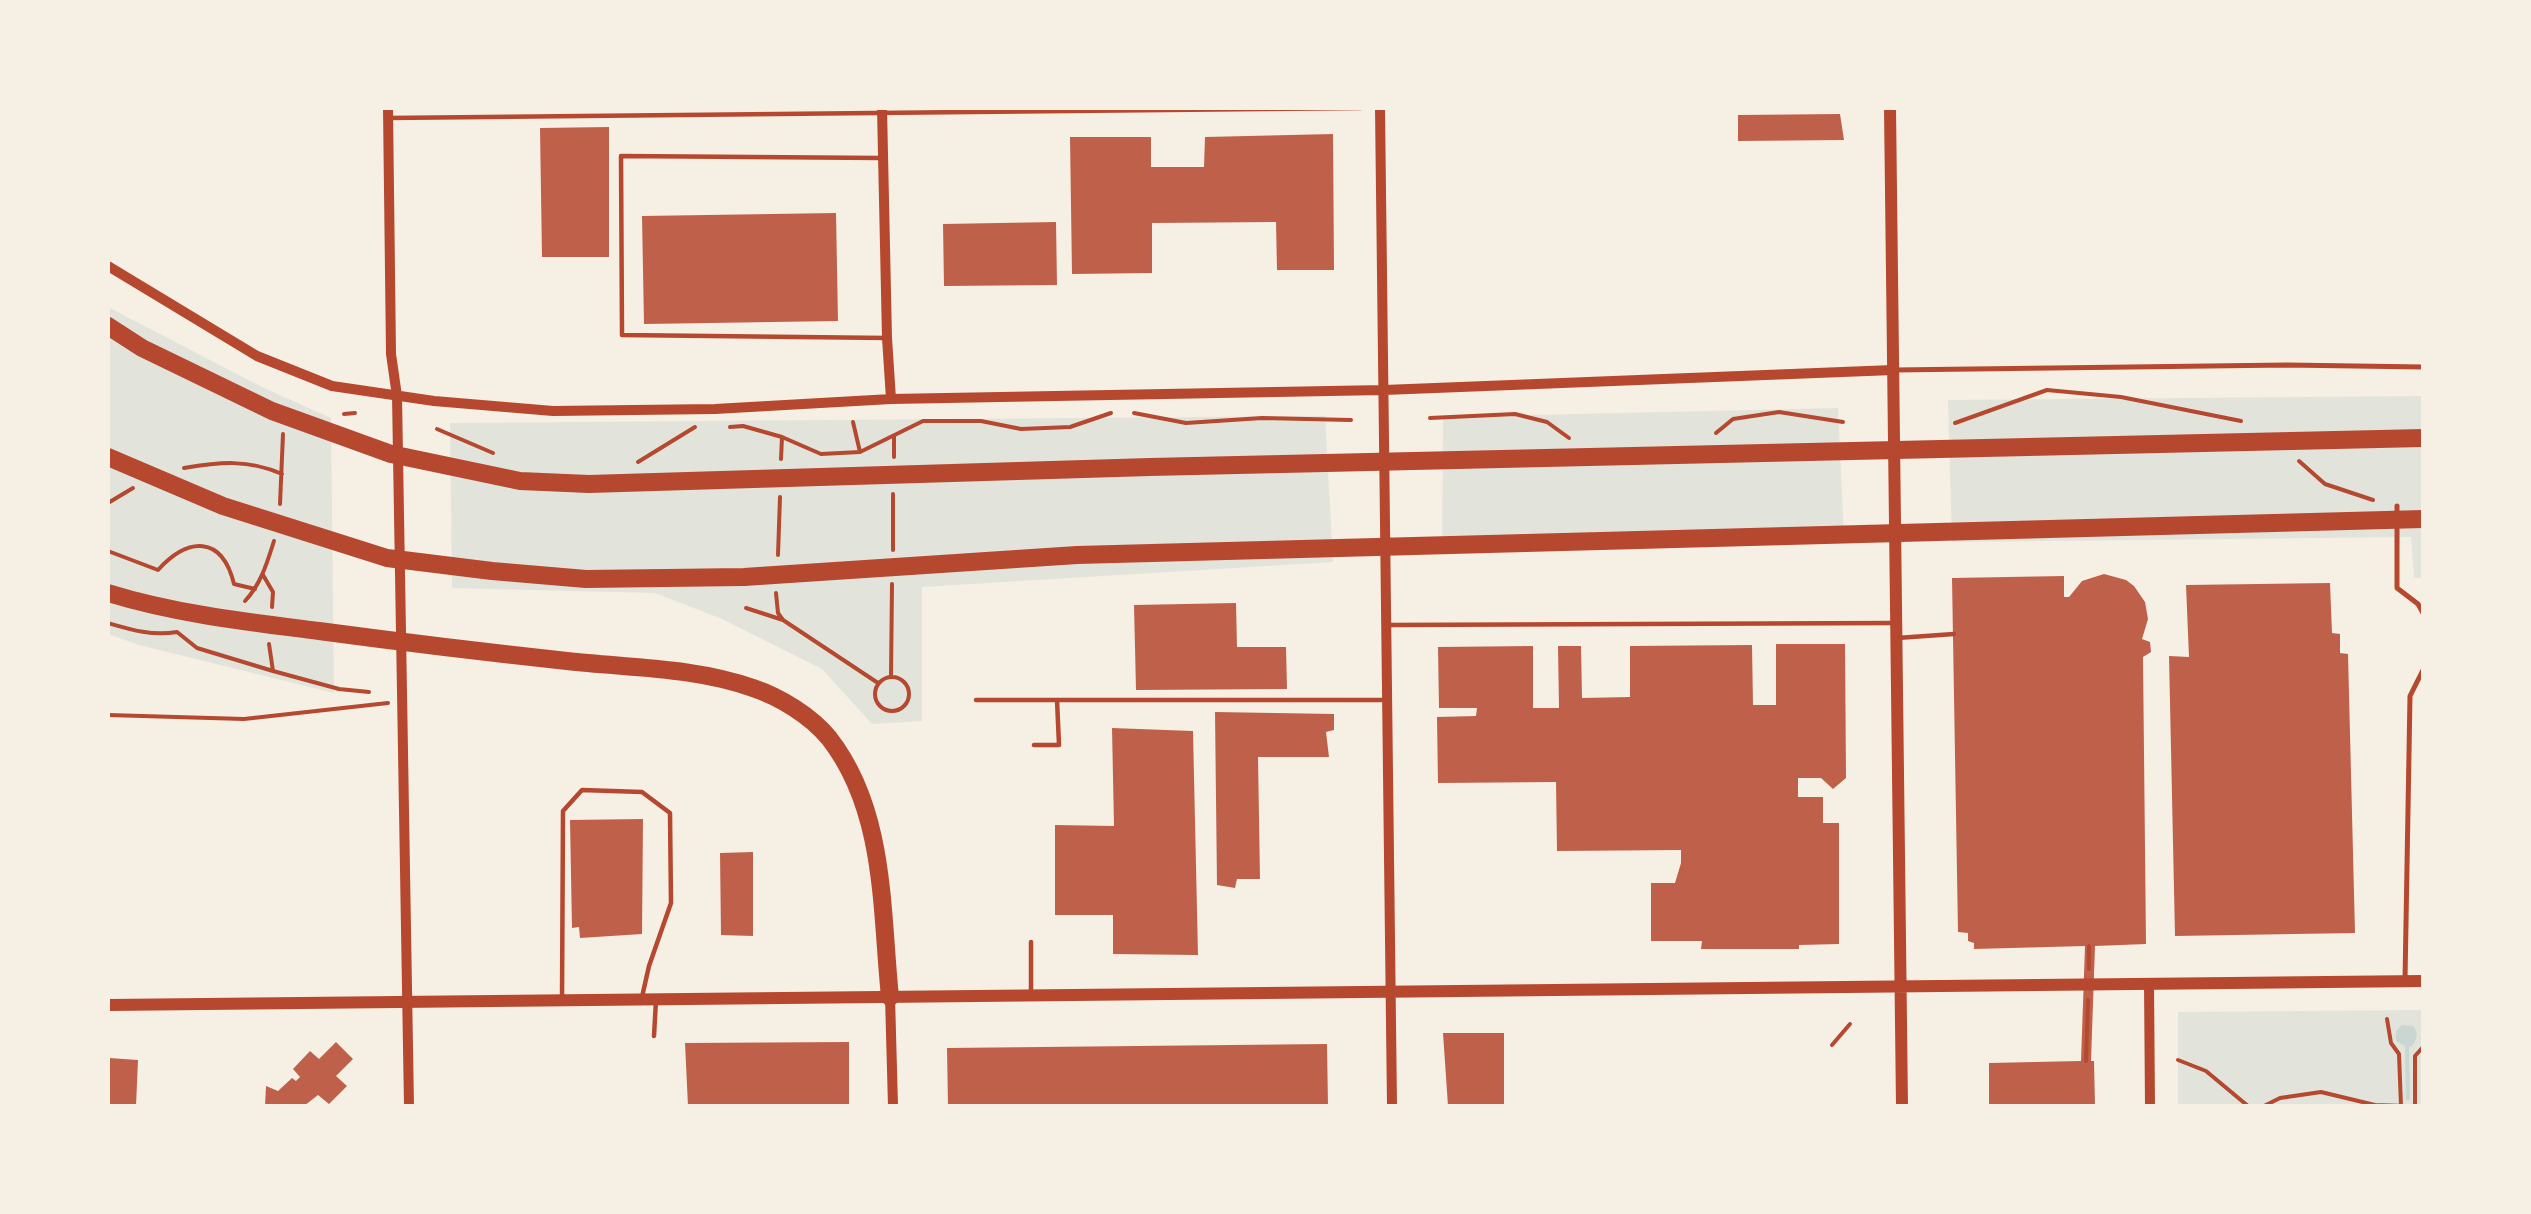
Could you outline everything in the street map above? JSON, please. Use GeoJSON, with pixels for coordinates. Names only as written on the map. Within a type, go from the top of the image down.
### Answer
{"type":"FeatureCollection","features":[{"type":"Feature","properties":{"kind":"highway"},"geometry":{"type":"LineString","coordinates":[[108,326],[142,348],[272,411],[391,454],[520,481],[589,484],[1150,466],[2423,438]]}},
{"type":"Feature","properties":{"kind":"highway"},"geometry":{"type":"LineString","coordinates":[[108,457],[223,506],[387,558],[492,572],[586,579],[744,577],[1077,555],[2423,519]]}},
{"type":"Feature","properties":{"kind":"highway"},"geometry":{"type":"LineString","coordinates":[[108,593],[147,605],[231,620],[466,650],[678,671],[754,688],[792,706],[828,736],[850,770],[864,801],[875,848],[890,997]]}},
{"type":"Feature","properties":{"kind":"main road"},"geometry":{"type":"LineString","coordinates":[[1890,108],[1902,1106]]}},
{"type":"Feature","properties":{"kind":"main road"},"geometry":{"type":"LineString","coordinates":[[108,1005],[2423,981]]}},
{"type":"Feature","properties":{"kind":"street"},"geometry":{"type":"LineString","coordinates":[[1380,108],[1392,1106]]}},
{"type":"Feature","properties":{"kind":"street"},"geometry":{"type":"LineString","coordinates":[[882,111],[887,338],[891,399]]}},
{"type":"Feature","properties":{"kind":"street"},"geometry":{"type":"LineString","coordinates":[[388,113],[391,354],[398,396],[409,1106]]}},
{"type":"Feature","properties":{"kind":"street"},"geometry":{"type":"LineString","coordinates":[[108,266],[258,356],[332,386],[398,396],[553,411],[715,409],[891,399],[1384,390],[1893,370],[2287,365],[2423,367]]}},
{"type":"Feature","properties":{"kind":"street"},"geometry":{"type":"LineString","coordinates":[[2397,506],[2397,588],[2418,604],[2423,613]]}},
{"type":"Feature","properties":{"kind":"street"},"geometry":{"type":"LineString","coordinates":[[2405,981],[2410,696],[2423,670]]}},
{"type":"Feature","properties":{"kind":"street"},"geometry":{"type":"LineString","coordinates":[[2149,984],[2150,1106]]}},
{"type":"Feature","properties":{"kind":"street"},"geometry":{"type":"LineString","coordinates":[[890,997],[893,1106]]}},
{"type":"Feature","properties":{"kind":"lane"},"geometry":{"type":"LineString","coordinates":[[388,113],[1362,108]]}},
{"type":"Feature","properties":{"kind":"lane"},"geometry":{"type":"LineString","coordinates":[[883,158],[621,156],[622,335],[748,339],[887,338]]}},
{"type":"Feature","properties":{"kind":"lane"},"geometry":{"type":"LineString","coordinates":[[1387,625],[1897,623]]}},
{"type":"Feature","properties":{"kind":"lane"},"geometry":{"type":"LineString","coordinates":[[1897,638],[1954,634]]}},
{"type":"Feature","properties":{"kind":"lane"},"geometry":{"type":"LineString","coordinates":[[976,700],[1388,700]]}},
{"type":"Feature","properties":{"kind":"lane"},"geometry":{"type":"LineString","coordinates":[[1034,746],[1059,745],[1057,700]]}},
{"type":"Feature","properties":{"kind":"lane"},"geometry":{"type":"LineString","coordinates":[[562,1001],[563,811],[582,790],[642,792],[670,813],[671,903],[649,966],[641,1000]]}},
{"type":"Feature","properties":{"kind":"lane"},"geometry":{"type":"LineString","coordinates":[[1031,942],[1031,995]]}},
{"type":"Feature","properties":{"kind":"lane"},"geometry":{"type":"LineString","coordinates":[[654,1036],[656,1000]]}},
{"type":"Feature","properties":{"kind":"path"},"geometry":{"type":"LineString","coordinates":[[723,427],[743,426],[782,436],[821,454],[860,452],[922,422],[981,420],[1021,429],[1070,427],[1112,412]]}},
{"type":"Feature","properties":{"kind":"path"},"geometry":{"type":"LineString","coordinates":[[1714,435],[1733,419],[1779,412],[1843,422]]}},
{"type":"Feature","properties":{"kind":"path"},"geometry":{"type":"LineString","coordinates":[[1124,413],[1186,423],[1262,418],[1351,420]]}},
{"type":"Feature","properties":{"kind":"path"},"geometry":{"type":"LineString","coordinates":[[1430,418],[1515,414],[1547,422],[1572,441]]}},
{"type":"Feature","properties":{"kind":"path"},"geometry":{"type":"LineString","coordinates":[[853,422],[860,452]]}},
{"type":"Feature","properties":{"kind":"path"},"geometry":{"type":"LineString","coordinates":[[278,515],[282,491],[283,427]]}},
{"type":"Feature","properties":{"kind":"path"},"geometry":{"type":"LineString","coordinates":[[629,466],[693,427],[703,427]]}},
{"type":"Feature","properties":{"kind":"path"},"geometry":{"type":"LineString","coordinates":[[436,429],[500,456]]}},
{"type":"Feature","properties":{"kind":"path"},"geometry":{"type":"LineString","coordinates":[[781,460],[782,436]]}},
{"type":"Feature","properties":{"kind":"path"},"geometry":{"type":"LineString","coordinates":[[777,565],[780,495]]}},
{"type":"Feature","properties":{"kind":"path"},"geometry":{"type":"LineString","coordinates":[[240,606],[255,589],[263,575],[275,539]]}},
{"type":"Feature","properties":{"kind":"path"},"geometry":{"type":"LineString","coordinates":[[108,551],[158,570],[172,554],[189,546],[205,546],[218,554],[230,567],[234,584],[255,589]]}},
{"type":"Feature","properties":{"kind":"path"},"geometry":{"type":"LineString","coordinates":[[263,575],[273,592],[272,614]]}},
{"type":"Feature","properties":{"kind":"path"},"geometry":{"type":"LineString","coordinates":[[776,588],[778,613],[783,620]]}},
{"type":"Feature","properties":{"kind":"path"},"geometry":{"type":"LineString","coordinates":[[746,608],[783,620],[878,683]]}},
{"type":"Feature","properties":{"kind":"path"},"geometry":{"type":"LineString","coordinates":[[108,623],[140,632],[161,634],[186,630]]}},
{"type":"Feature","properties":{"kind":"path"},"geometry":{"type":"LineString","coordinates":[[177,632],[197,648],[339,689],[369,692]]}},
{"type":"Feature","properties":{"kind":"path"},"geometry":{"type":"LineString","coordinates":[[270,634],[273,671]]}},
{"type":"Feature","properties":{"kind":"path"},"geometry":{"type":"LineString","coordinates":[[893,676],[904,681],[909,692],[906,703],[897,710],[881,707],[875,699],[878,683],[893,676]]}},
{"type":"Feature","properties":{"kind":"path"},"geometry":{"type":"LineString","coordinates":[[108,715],[244,719],[404,702]]}},
{"type":"Feature","properties":{"kind":"path"},"geometry":{"type":"LineString","coordinates":[[2387,1019],[2391,1043],[2399,1054],[2401,1106]]}},
{"type":"Feature","properties":{"kind":"path"},"geometry":{"type":"LineString","coordinates":[[1832,1045],[1850,1024]]}},
{"type":"Feature","properties":{"kind":"path"},"geometry":{"type":"LineString","coordinates":[[2415,1106],[2415,1056],[2423,1047]]}},
{"type":"Feature","properties":{"kind":"path"},"geometry":{"type":"LineString","coordinates":[[2178,1060],[2206,1071],[2248,1106]]}},
{"type":"Feature","properties":{"kind":"path"},"geometry":{"type":"LineString","coordinates":[[2265,1106],[2280,1098],[2321,1092],[2375,1105],[2408,1106]]}},
{"type":"Feature","properties":{"kind":"shaded area"},"geometry":{"type":"Polygon","coordinates":[[[108,307],[262,387],[331,418],[334,693],[139,645],[108,634],[108,307]]]}},
{"type":"Feature","properties":{"kind":"shaded area"},"geometry":{"type":"Polygon","coordinates":[[[2423,396],[2423,578],[2414,578],[2411,537],[1952,542],[1948,400],[2423,396]]]}},
{"type":"Feature","properties":{"kind":"shaded area"},"geometry":{"type":"Polygon","coordinates":[[[1838,408],[1844,539],[1442,553],[1443,417],[1838,408]]]}},
{"type":"Feature","properties":{"kind":"shaded area"},"geometry":{"type":"Polygon","coordinates":[[[1325,416],[1333,562],[922,587],[922,721],[872,724],[822,669],[722,619],[655,593],[452,588],[450,423],[1325,416]]]}},
{"type":"Feature","properties":{"kind":"shaded area"},"geometry":{"type":"Polygon","coordinates":[[[2423,1010],[2423,1106],[2178,1106],[2178,1012],[2423,1010]]]}},
{"type":"Feature","properties":{"kind":"shaded area"},"geometry":{"type":"Polygon","coordinates":[[[2402,1025],[2413,1026],[2417,1034],[2414,1043],[2409,1047],[2410,1100],[2406,1100],[2405,1046],[2396,1041],[2396,1031],[2402,1025]]]}},
{"type":"Feature","properties":{"kind":"building"},"geometry":{"type":"Polygon","coordinates":[[[1840,114],[1844,140],[1738,141],[1738,115],[1840,114]]]}},
{"type":"Feature","properties":{"kind":"building"},"geometry":{"type":"Polygon","coordinates":[[[609,127],[609,257],[542,257],[540,128],[609,127]]]}},
{"type":"Feature","properties":{"kind":"building"},"geometry":{"type":"Polygon","coordinates":[[[1333,134],[1334,270],[1277,270],[1276,222],[1152,223],[1152,273],[1072,274],[1070,137],[1151,137],[1151,167],[1204,167],[1205,137],[1333,134]]]}},
{"type":"Feature","properties":{"kind":"building"},"geometry":{"type":"Polygon","coordinates":[[[836,213],[838,321],[644,324],[642,216],[836,213]]]}},
{"type":"Feature","properties":{"kind":"building"},"geometry":{"type":"Polygon","coordinates":[[[1056,222],[1057,285],[944,286],[943,224],[1056,222]]]}},
{"type":"Feature","properties":{"kind":"building"},"geometry":{"type":"Polygon","coordinates":[[[2104,574],[2126,580],[2134,586],[2145,602],[2148,619],[2142,639],[2150,642],[2151,652],[2143,657],[2146,944],[2095,946],[2091,1061],[2094,1061],[2095,1106],[1989,1106],[1989,1063],[2081,1061],[2085,946],[1974,949],[1974,943],[1968,941],[1968,933],[1958,932],[1952,578],[2064,576],[2064,597],[2069,597],[2082,581],[2104,574]]]}},
{"type":"Feature","properties":{"kind":"building"},"geometry":{"type":"Polygon","coordinates":[[[2330,583],[2332,633],[2340,634],[2340,653],[2348,654],[2355,933],[2175,936],[2169,656],[2189,657],[2186,585],[2330,583]]]}},
{"type":"Feature","properties":{"kind":"building"},"geometry":{"type":"Polygon","coordinates":[[[1236,603],[1237,647],[1286,647],[1287,689],[1136,690],[1134,605],[1236,603]]]}},
{"type":"Feature","properties":{"kind":"building"},"geometry":{"type":"Polygon","coordinates":[[[1776,644],[1845,644],[1846,778],[1833,789],[1821,778],[1798,778],[1798,797],[1823,797],[1823,823],[1839,823],[1839,944],[1799,945],[1799,949],[1701,949],[1702,941],[1651,941],[1651,883],[1675,883],[1681,863],[1681,850],[1557,851],[1556,782],[1438,783],[1437,717],[1476,716],[1477,708],[1439,708],[1438,647],[1533,646],[1533,708],[1559,708],[1558,646],[1581,646],[1582,698],[1630,697],[1630,646],[1752,645],[1753,705],[1776,705],[1776,644]]]}},
{"type":"Feature","properties":{"kind":"building"},"geometry":{"type":"Polygon","coordinates":[[[1215,712],[1334,714],[1334,730],[1326,732],[1329,757],[1258,757],[1260,879],[1237,879],[1235,888],[1217,885],[1215,712]]]}},
{"type":"Feature","properties":{"kind":"building"},"geometry":{"type":"Polygon","coordinates":[[[1112,728],[1193,731],[1198,955],[1113,954],[1113,915],[1055,915],[1055,825],[1114,826],[1112,728]]]}},
{"type":"Feature","properties":{"kind":"building"},"geometry":{"type":"Polygon","coordinates":[[[643,819],[642,934],[580,938],[579,927],[572,928],[570,820],[643,819]]]}},
{"type":"Feature","properties":{"kind":"building"},"geometry":{"type":"Polygon","coordinates":[[[753,852],[753,936],[721,935],[720,853],[753,852]]]}},
{"type":"Feature","properties":{"kind":"building"},"geometry":{"type":"Polygon","coordinates":[[[1443,1033],[1504,1033],[1504,1106],[1448,1106],[1443,1033]]]}},
{"type":"Feature","properties":{"kind":"building"},"geometry":{"type":"Polygon","coordinates":[[[336,1042],[353,1059],[336,1076],[347,1086],[329,1104],[318,1095],[304,1106],[265,1106],[266,1086],[278,1091],[292,1078],[296,1081],[300,1077],[293,1069],[310,1051],[319,1059],[336,1042]]]}},
{"type":"Feature","properties":{"kind":"building"},"geometry":{"type":"Polygon","coordinates":[[[849,1042],[849,1106],[688,1106],[685,1043],[849,1042]]]}},
{"type":"Feature","properties":{"kind":"building"},"geometry":{"type":"Polygon","coordinates":[[[1327,1044],[1328,1106],[948,1106],[947,1048],[1327,1044]]]}},
{"type":"Feature","properties":{"kind":"building"},"geometry":{"type":"Polygon","coordinates":[[[109,1058],[138,1060],[136,1106],[108,1106],[109,1058]]]}}]}
